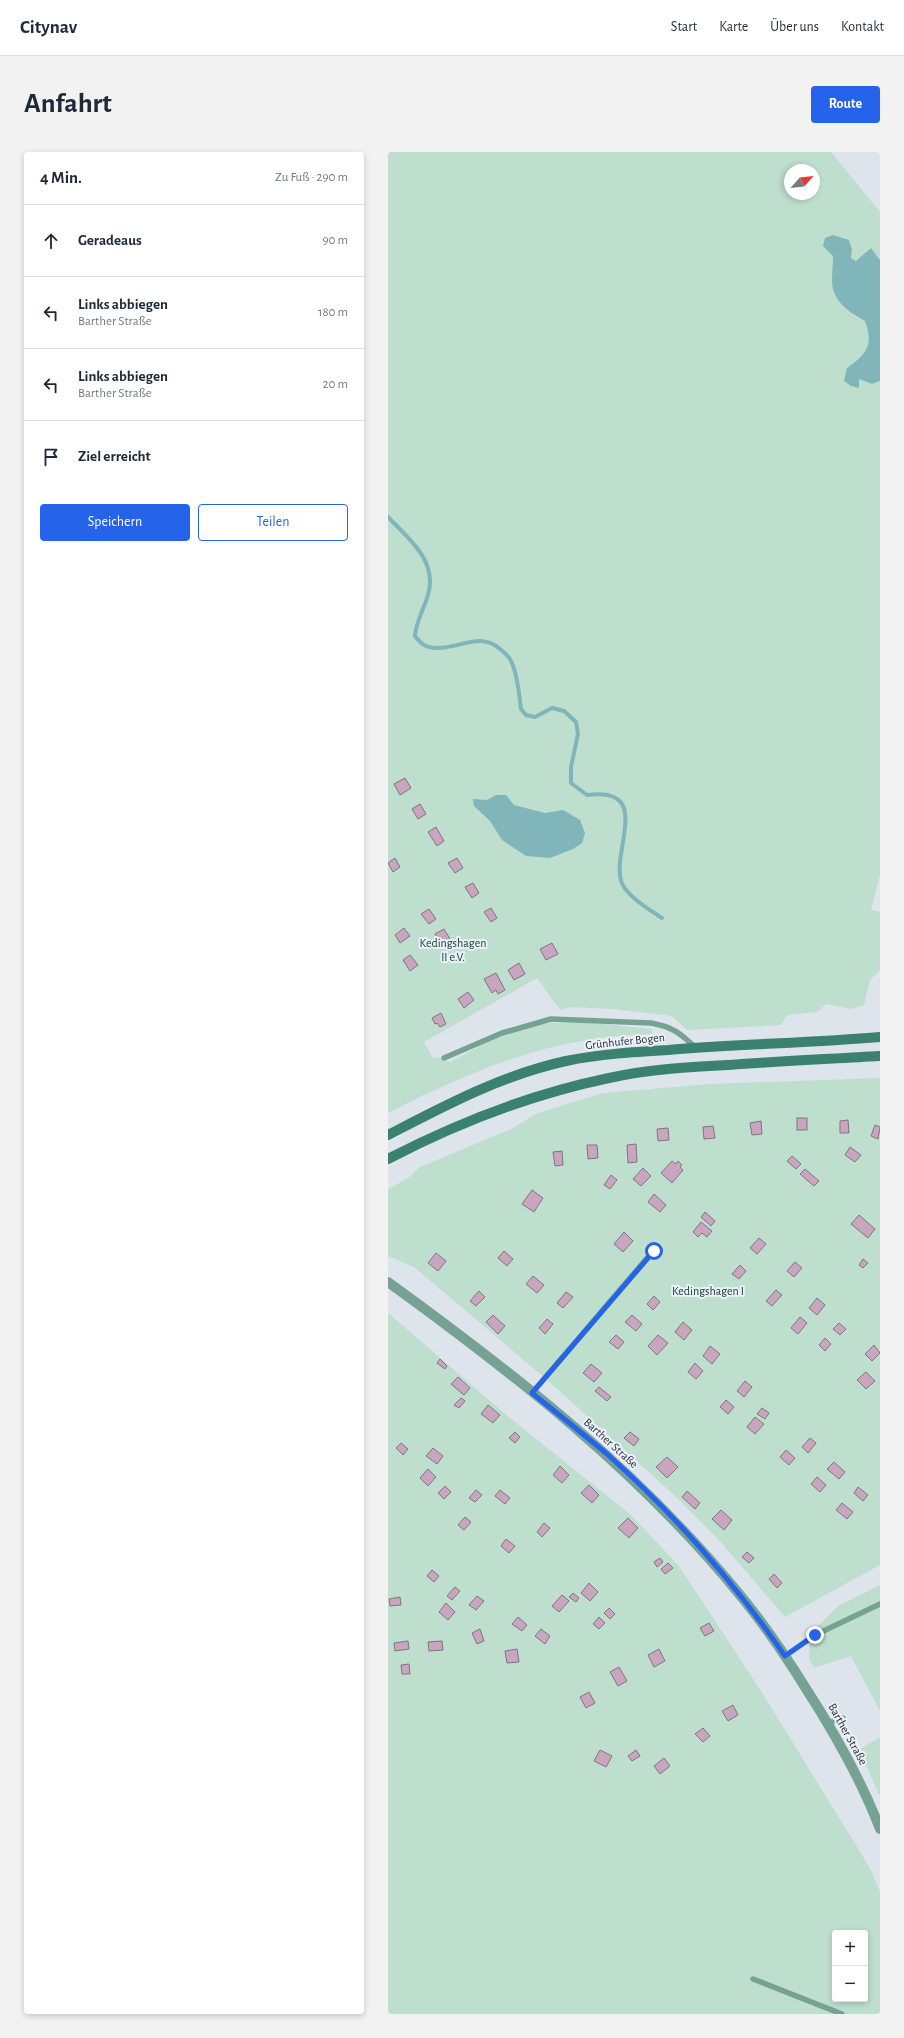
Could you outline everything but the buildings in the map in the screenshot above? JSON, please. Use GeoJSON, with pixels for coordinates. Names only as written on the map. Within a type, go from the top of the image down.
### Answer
{"type":"FeatureCollection","features":[{"type":"Feature","properties":{"kind":"main road","name":"Grünhufer Bogen"},"geometry":{"type":"LineString","coordinates":[[388,1135],[462,1096],[527,1072],[566,1061],[606,1054],[880,1037]]}},
{"type":"Feature","properties":{"kind":"main road"},"geometry":{"type":"LineString","coordinates":[[389,1159],[466,1122],[555,1091],[609,1078],[678,1068],[880,1056]]}},
{"type":"Feature","properties":{"kind":"street","name":"Barther Straße"},"geometry":{"type":"LineString","coordinates":[[388,1282],[466,1339],[607,1455],[655,1501],[737,1591],[785,1656],[828,1723],[858,1780],[880,1829]]}},
{"type":"Feature","properties":{"kind":"lane"},"geometry":{"type":"LineString","coordinates":[[444,1058],[502,1033],[551,1018],[636,1022],[666,1026],[681,1033],[696,1048]]}},
{"type":"Feature","properties":{"kind":"lane"},"geometry":{"type":"LineString","coordinates":[[532,1393],[654,1251]]}},
{"type":"Feature","properties":{"kind":"lane"},"geometry":{"type":"LineString","coordinates":[[785,1656],[815,1635],[880,1604]]}},
{"type":"Feature","properties":{"kind":"lane"},"geometry":{"type":"LineString","coordinates":[[828,1723],[843,1718]]}},
{"type":"Feature","properties":{"kind":"lane"},"geometry":{"type":"LineString","coordinates":[[753,1980],[842,2014]]}},
{"type":"Feature","properties":{"kind":"green space","name":"Kedingshagen II e.V."},"geometry":{"type":"Polygon","coordinates":[[[388,152],[831,152],[880,212],[880,260],[871,248],[857,261],[851,258],[852,250],[833,256],[833,265],[853,315],[865,321],[869,337],[863,354],[847,368],[859,388],[859,379],[872,384],[880,381],[880,875],[871,910],[880,912],[880,970],[870,980],[864,1005],[851,1009],[826,1004],[817,1012],[787,1015],[781,1025],[687,1030],[672,1016],[612,1009],[571,1007],[560,1010],[537,978],[424,1042],[433,1058],[437,1057],[450,1062],[483,1044],[506,1034],[530,1026],[542,1024],[569,1022],[652,1029],[652,1034],[614,1036],[551,1047],[503,1062],[433,1091],[388,1113],[388,152]]]}},
{"type":"Feature","properties":{"kind":"green space","name":"Kedingshagen I"},"geometry":{"type":"Polygon","coordinates":[[[880,1078],[880,1565],[785,1617],[718,1539],[673,1494],[545,1378],[414,1267],[388,1256],[388,1189],[407,1179],[420,1167],[511,1129],[538,1113],[603,1093],[711,1084],[880,1078]]]}},
{"type":"Feature","properties":{"kind":"green space"},"geometry":{"type":"Polygon","coordinates":[[[388,1313],[510,1418],[631,1515],[679,1566],[761,1691],[870,1868],[880,1892],[880,2014],[388,2014],[388,1313]]]}},
{"type":"Feature","properties":{"kind":"green space"},"geometry":{"type":"Polygon","coordinates":[[[880,1585],[880,1711],[851,1656],[814,1668],[809,1659],[810,1634],[838,1606],[880,1585]]]}},
{"type":"Feature","properties":{"kind":"green space"},"geometry":{"type":"Polygon","coordinates":[[[880,1737],[880,1796],[859,1750],[880,1737]]]}},
{"type":"Feature","properties":{"kind":"water"},"geometry":{"type":"Polygon","coordinates":[[[833,235],[849,240],[852,250],[851,258],[856,261],[871,248],[880,260],[880,381],[872,384],[859,379],[859,388],[851,386],[844,381],[847,368],[863,354],[866,349],[869,337],[868,330],[865,321],[843,306],[835,295],[832,281],[833,256],[823,246],[825,238],[833,235]]]}},
{"type":"Feature","properties":{"kind":"water"},"geometry":{"type":"Polygon","coordinates":[[[496,795],[506,795],[514,805],[545,813],[563,810],[580,820],[585,833],[582,843],[573,849],[550,858],[526,856],[502,840],[490,821],[474,806],[473,799],[487,800],[496,795]]]}},
{"type":"Feature","properties":{"kind":"waterway"},"geometry":{"type":"LineString","coordinates":[[388,517],[413,542],[425,561],[429,572],[430,583],[428,595],[418,620],[415,636],[425,646],[438,648],[475,641],[492,643],[509,657],[511,661],[517,680],[521,709],[526,715],[535,717],[552,708],[564,711],[576,722],[578,734],[571,767],[571,783],[587,795],[607,795],[619,800],[624,810],[625,823],[621,853],[621,881],[627,892],[662,918]]}},
{"type":"Feature","properties":{"kind":"route"},"geometry":{"type":"LineString","coordinates":[[654,1251],[532,1393],[607,1455],[691,1538],[742,1596],[785,1656],[815,1635]]}}]}
